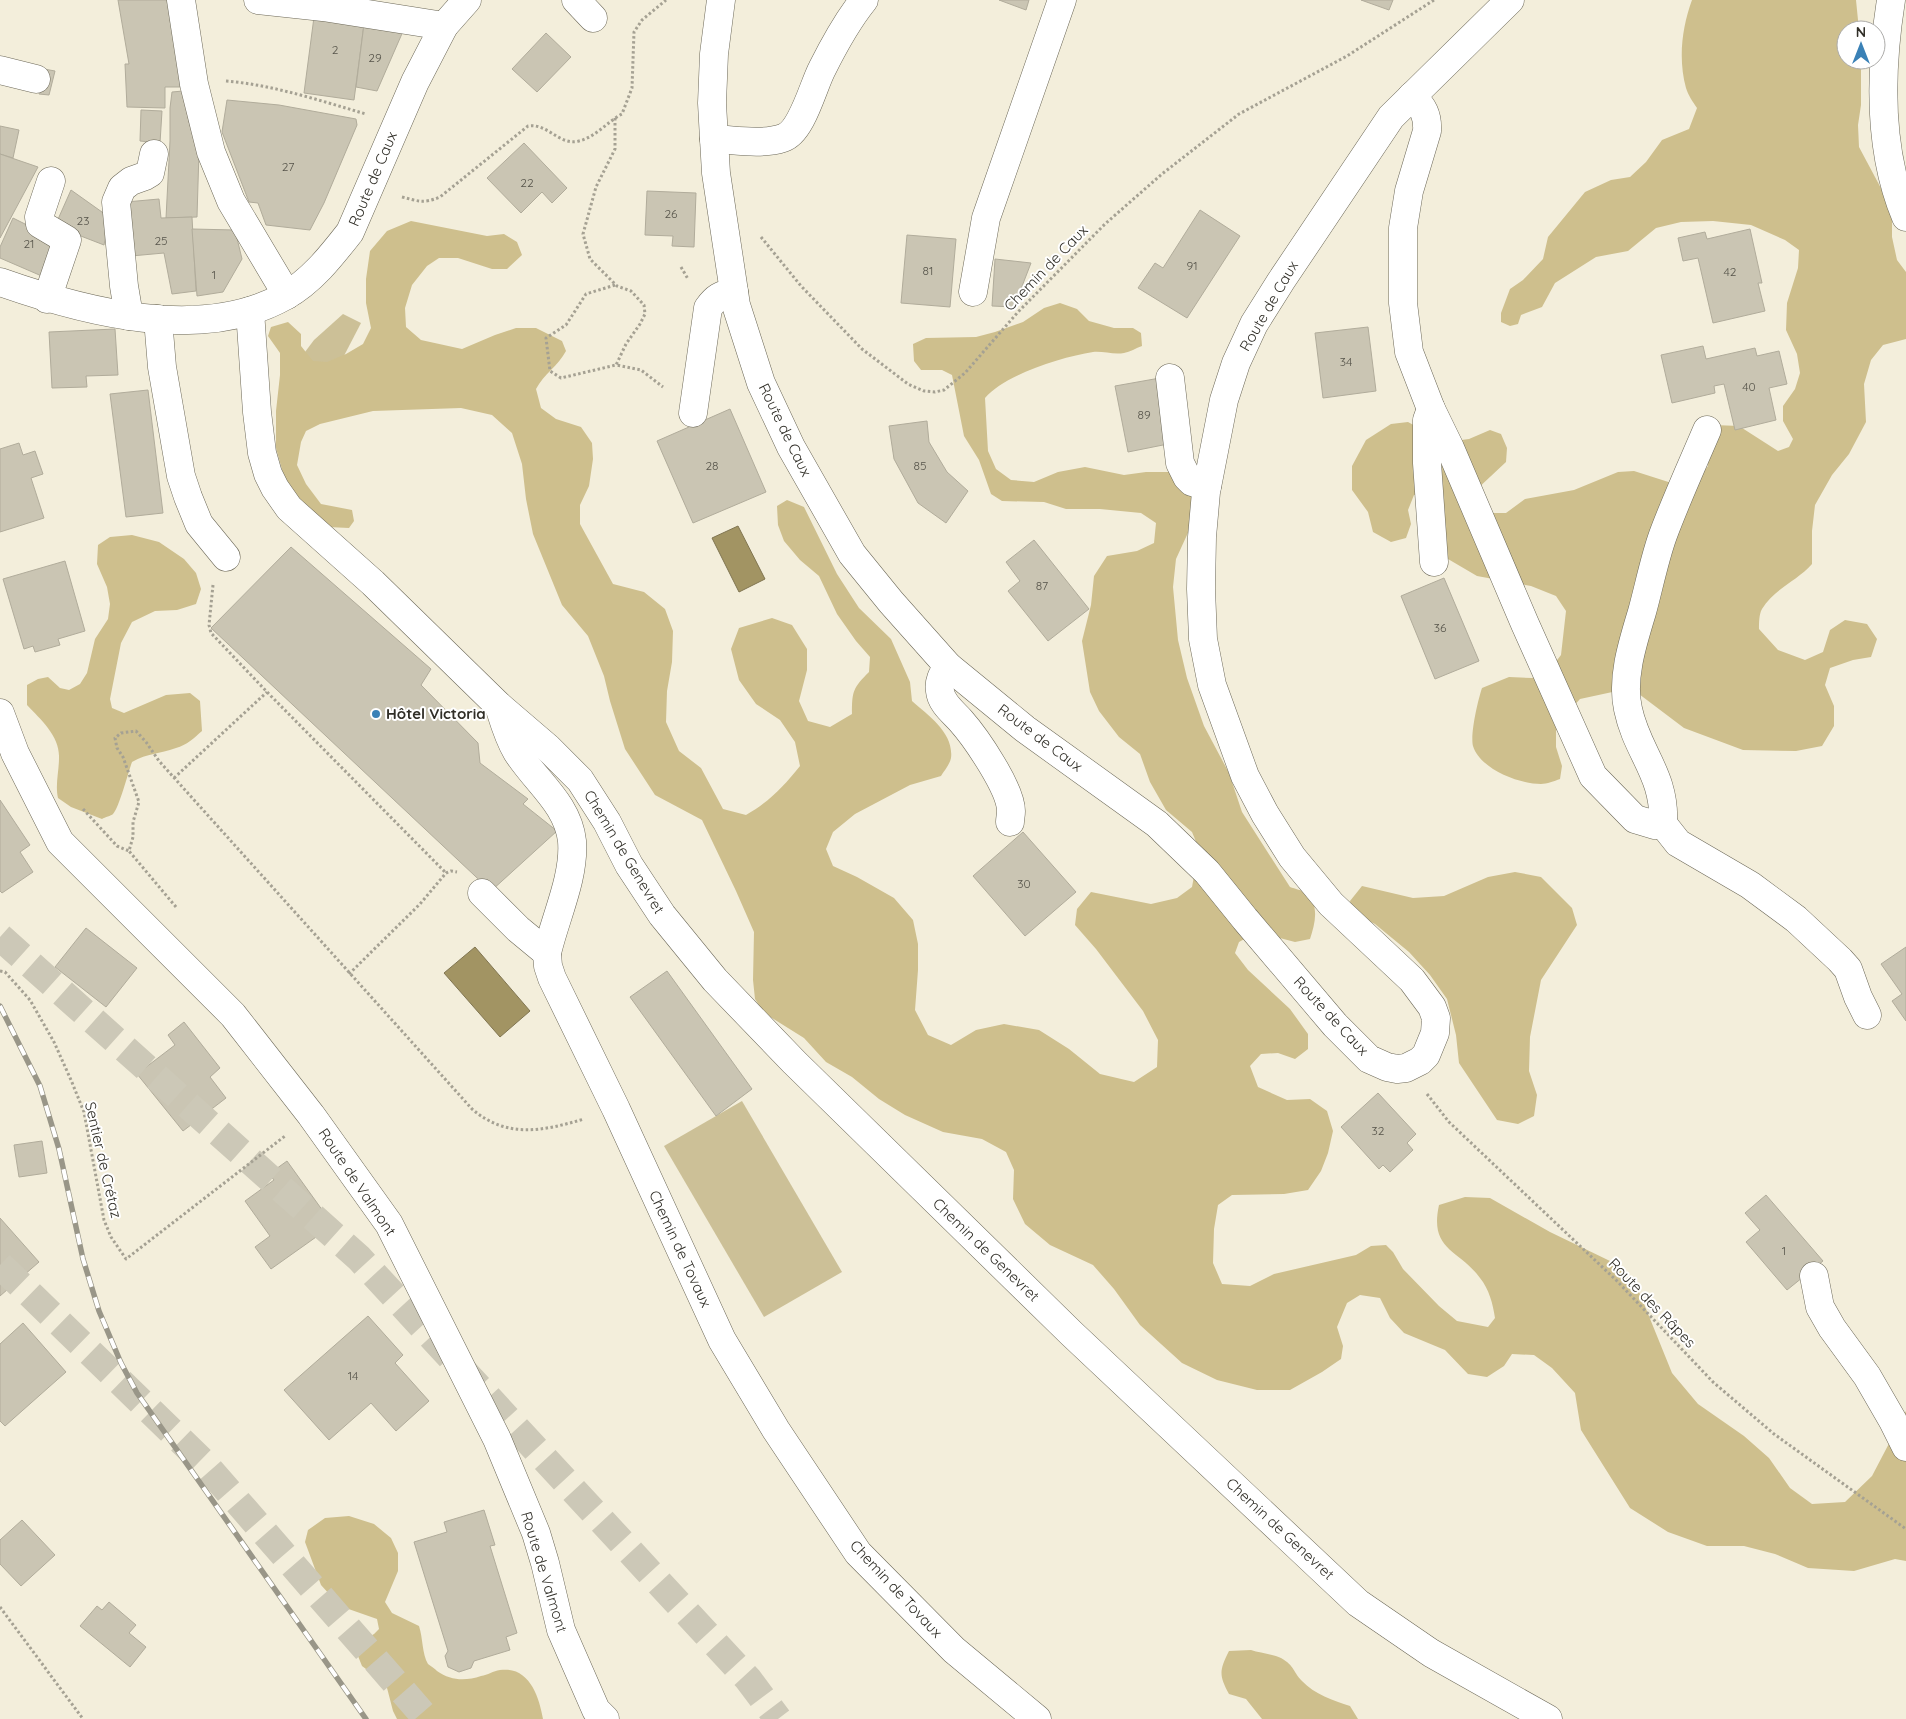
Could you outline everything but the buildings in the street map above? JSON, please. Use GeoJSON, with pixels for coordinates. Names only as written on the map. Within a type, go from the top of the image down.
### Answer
{"type":"FeatureCollection","features":[{"type":"Feature","properties":{"kind":"street"},"geometry":{"type":"LineString","coordinates":[[181,0],[193,82],[211,152],[231,201],[287,295]]}},
{"type":"Feature","properties":{"kind":"street"},"geometry":{"type":"LineString","coordinates":[[258,0],[307,5],[444,26]]}},
{"type":"Feature","properties":{"kind":"street","name":"Route de Caux"},"geometry":{"type":"LineString","coordinates":[[0,282],[47,299],[86,310],[158,319],[223,317],[250,312],[287,295],[313,275],[334,253],[350,232],[415,82],[444,26],[467,0]]}},
{"type":"Feature","properties":{"kind":"street","name":"Route de Caux"},"geometry":{"type":"LineString","coordinates":[[721,0],[714,54],[712,103],[716,172],[736,305],[762,383],[796,456],[852,554],[891,602],[948,666],[1025,729],[1157,824],[1207,872],[1329,1017],[1369,1059],[1396,1069],[1406,1068],[1420,1061],[1429,1048],[1436,1033],[1436,1018],[1432,1007],[1412,980],[1331,904],[1292,857],[1264,814],[1245,776],[1228,734],[1212,685],[1203,639],[1202,537],[1207,486],[1224,400],[1236,364],[1254,324],[1380,133],[1412,96],[1510,0]]}},
{"type":"Feature","properties":{"kind":"street"},"geometry":{"type":"LineString","coordinates":[[714,140],[764,141],[784,138],[790,135],[804,112],[821,70],[851,16],[864,0]]}},
{"type":"Feature","properties":{"kind":"street"},"geometry":{"type":"LineString","coordinates":[[974,292],[986,218],[1062,0]]}},
{"type":"Feature","properties":{"kind":"street"},"geometry":{"type":"LineString","coordinates":[[1891,0],[1885,64],[1887,148],[1894,180],[1906,217]]}},
{"type":"Feature","properties":{"kind":"street"},"geometry":{"type":"LineString","coordinates":[[0,70],[36,79]]}},
{"type":"Feature","properties":{"kind":"street"},"geometry":{"type":"LineString","coordinates":[[1412,96],[1423,107],[1428,119],[1428,125],[1405,209],[1403,228],[1403,304],[1409,352],[1431,409],[1450,448],[1525,624],[1593,776],[1635,819],[1655,826],[1663,824]]}},
{"type":"Feature","properties":{"kind":"street"},"geometry":{"type":"LineString","coordinates":[[129,316],[124,286],[116,202],[122,188],[131,181],[146,176],[150,172],[154,154]]}},
{"type":"Feature","properties":{"kind":"street"},"geometry":{"type":"LineString","coordinates":[[47,299],[67,240],[40,224],[39,217],[51,181]]}},
{"type":"Feature","properties":{"kind":"street"},"geometry":{"type":"LineString","coordinates":[[693,413],[708,308],[713,300],[722,294],[734,292]]}},
{"type":"Feature","properties":{"kind":"street","name":"Chemin de Genevret"},"geometry":{"type":"LineString","coordinates":[[250,312],[257,412],[262,453],[274,488],[289,508],[373,582],[499,706],[548,748],[580,780],[607,822],[629,865],[662,915],[714,980],[801,1069],[1071,1333],[1358,1603],[1431,1653],[1548,1719]]}},
{"type":"Feature","properties":{"kind":"street"},"geometry":{"type":"LineString","coordinates":[[158,319],[162,366],[181,476],[199,524],[226,557]]}},
{"type":"Feature","properties":{"kind":"street"},"geometry":{"type":"LineString","coordinates":[[1170,378],[1180,463],[1187,477],[1192,482],[1207,486]]}},
{"type":"Feature","properties":{"kind":"street"},"geometry":{"type":"LineString","coordinates":[[1431,409],[1427,420],[1427,463],[1434,562]]}},
{"type":"Feature","properties":{"kind":"street"},"geometry":{"type":"LineString","coordinates":[[1707,430],[1663,536],[1637,628],[1625,686],[1628,709],[1638,742],[1650,762],[1660,790],[1664,808],[1663,824],[1678,843],[1750,885],[1796,919],[1848,969],[1858,997],[1868,1014]]}},
{"type":"Feature","properties":{"kind":"street"},"geometry":{"type":"LineString","coordinates":[[948,666],[939,682],[940,693],[945,704],[979,743],[992,764],[1012,810],[1010,822]]}},
{"type":"Feature","properties":{"kind":"street","name":"Chemin de Tovaux"},"geometry":{"type":"LineString","coordinates":[[499,706],[509,738],[528,768],[565,814],[572,841],[569,869],[547,953],[548,966],[552,978],[616,1109],[722,1340],[776,1430],[858,1553],[954,1650],[1036,1719]]}},
{"type":"Feature","properties":{"kind":"street","name":"Route de Valmont"},"geometry":{"type":"LineString","coordinates":[[0,713],[15,753],[60,842],[233,1014],[311,1116],[389,1224],[497,1439],[536,1533],[561,1630],[596,1710],[605,1719]]}},
{"type":"Feature","properties":{"kind":"street"},"geometry":{"type":"LineString","coordinates":[[482,893],[518,929],[547,953]]}},
{"type":"Feature","properties":{"kind":"street"},"geometry":{"type":"LineString","coordinates":[[1814,1276],[1816,1292],[1824,1314],[1867,1376],[1906,1447]]}},
{"type":"Feature","properties":{"kind":"path"},"geometry":{"type":"LineString","coordinates":[[398,196],[417,202],[431,201],[440,197],[528,126],[536,125],[542,127],[566,142],[580,141],[603,128],[622,114],[632,88],[634,32],[642,20],[666,0]]}},
{"type":"Feature","properties":{"kind":"path","name":"Chemin de Caux"},"geometry":{"type":"LineString","coordinates":[[759,234],[801,286],[862,349],[908,384],[924,391],[935,392],[944,390],[965,373],[1018,312],[1105,224],[1162,174],[1239,114],[1347,56],[1434,0]]}},
{"type":"Feature","properties":{"kind":"path"},"geometry":{"type":"LineString","coordinates":[[193,82],[209,80],[250,84],[320,101],[396,124]]}},
{"type":"Feature","properties":{"kind":"path"},"geometry":{"type":"LineString","coordinates":[[615,118],[615,149],[596,187],[583,234],[590,259],[615,284],[631,291],[644,305],[645,314],[626,344],[616,365]]}},
{"type":"Feature","properties":{"kind":"path"},"geometry":{"type":"LineString","coordinates":[[681,267],[692,287]]}},
{"type":"Feature","properties":{"kind":"path"},"geometry":{"type":"LineString","coordinates":[[615,284],[586,294],[566,325],[546,338],[550,371],[560,378],[616,365],[641,370],[666,389]]}},
{"type":"Feature","properties":{"kind":"path"},"geometry":{"type":"LineString","coordinates":[[226,557],[214,568],[209,625],[211,633],[446,873]]}},
{"type":"Feature","properties":{"kind":"path"},"geometry":{"type":"LineString","coordinates":[[174,778],[267,692]]}},
{"type":"Feature","properties":{"kind":"path"},"geometry":{"type":"LineString","coordinates":[[178,910],[128,851],[133,837],[133,822],[139,802],[123,757],[117,748],[115,738],[120,733],[136,731],[174,778],[349,974],[472,1109],[482,1117],[516,1130],[543,1129],[616,1109]]}},
{"type":"Feature","properties":{"kind":"path"},"geometry":{"type":"LineString","coordinates":[[349,974],[420,904],[440,881]]}},
{"type":"Feature","properties":{"kind":"path","name":"Sentier de Crétaz"},"geometry":{"type":"LineString","coordinates":[[0,971],[5,972],[30,1000],[54,1042],[71,1080],[84,1112],[104,1220],[111,1237],[126,1259],[311,1116]]}},
{"type":"Feature","properties":{"kind":"path","name":"Route des Râpes"},"geometry":{"type":"LineString","coordinates":[[1406,1068],[1449,1122],[1617,1281],[1713,1382],[1774,1434],[1906,1529]]}},
{"type":"Feature","properties":{"kind":"path"},"geometry":{"type":"LineString","coordinates":[[0,1607],[83,1719]]}},
{"type":"Feature","properties":{"kind":"shaded area"},"geometry":{"type":"Polygon","coordinates":[[[1692,0],[1856,0],[1858,20],[1836,20],[1836,70],[1861,70],[1861,105],[1858,125],[1859,147],[1883,192],[1892,218],[1892,237],[1897,260],[1906,272],[1906,339],[1883,345],[1871,360],[1864,384],[1866,422],[1849,454],[1832,475],[1815,505],[1812,531],[1812,564],[1767,602],[1760,613],[1759,629],[1778,650],[1805,660],[1823,652],[1830,630],[1845,620],[1867,624],[1877,639],[1871,657],[1853,660],[1830,668],[1825,685],[1834,706],[1834,726],[1822,746],[1796,751],[1743,750],[1684,728],[1635,691],[1617,691],[1580,699],[1561,720],[1556,731],[1556,747],[1562,766],[1560,779],[1543,784],[1522,781],[1501,774],[1483,762],[1477,754],[1472,741],[1478,700],[1482,688],[1509,677],[1532,678],[1551,668],[1561,655],[1566,611],[1556,596],[1531,586],[1477,576],[1448,559],[1438,542],[1426,493],[1414,495],[1408,510],[1411,524],[1406,538],[1391,542],[1373,532],[1368,512],[1352,490],[1352,466],[1366,440],[1391,424],[1408,422],[1439,439],[1454,441],[1469,439],[1490,430],[1501,434],[1507,448],[1506,462],[1475,491],[1476,502],[1493,513],[1506,513],[1525,499],[1574,490],[1618,472],[1634,471],[1681,486],[1694,484],[1708,466],[1707,452],[1714,425],[1739,426],[1778,451],[1789,447],[1793,439],[1783,421],[1783,406],[1795,389],[1800,373],[1797,354],[1786,330],[1787,303],[1798,268],[1799,250],[1785,240],[1751,225],[1713,221],[1681,222],[1656,228],[1628,251],[1596,257],[1555,283],[1542,307],[1521,315],[1518,324],[1510,326],[1501,322],[1501,313],[1510,289],[1523,280],[1543,259],[1548,237],[1585,192],[1611,180],[1630,177],[1646,162],[1662,140],[1689,129],[1697,108],[1686,88],[1682,66],[1682,43],[1692,0]]]}},
{"type":"Feature","properties":{"kind":"shaded area"},"geometry":{"type":"Polygon","coordinates":[[[411,221],[487,236],[504,234],[517,242],[522,255],[507,269],[492,269],[458,258],[439,258],[427,266],[412,285],[405,308],[406,327],[421,340],[462,349],[516,328],[536,328],[562,341],[566,351],[536,389],[541,408],[556,419],[581,427],[592,443],[593,459],[589,486],[580,505],[580,524],[613,584],[644,592],[665,609],[673,631],[666,722],[679,751],[701,768],[723,809],[746,815],[776,793],[800,766],[795,742],[780,720],[756,704],[739,680],[731,649],[739,628],[772,618],[792,625],[807,649],[807,670],[799,701],[808,721],[830,727],[852,714],[854,690],[869,672],[870,657],[837,614],[819,576],[800,560],[784,541],[778,525],[777,506],[787,500],[804,507],[837,574],[859,608],[891,639],[910,682],[912,701],[933,719],[949,741],[951,758],[941,776],[910,785],[855,814],[833,832],[826,849],[833,866],[894,898],[913,920],[918,944],[915,1010],[928,1035],[951,1045],[976,1030],[1004,1024],[1039,1030],[1069,1049],[1100,1074],[1134,1082],[1157,1067],[1158,1040],[1143,1011],[1096,949],[1075,925],[1077,909],[1091,892],[1151,904],[1177,898],[1192,887],[1199,849],[1192,832],[1166,810],[1150,782],[1140,754],[1119,737],[1099,711],[1090,692],[1082,641],[1091,605],[1094,576],[1107,556],[1137,551],[1154,543],[1156,523],[1141,513],[1100,509],[1066,509],[1044,502],[1002,501],[991,494],[979,460],[964,436],[952,375],[942,370],[921,370],[914,361],[913,344],[926,338],[976,337],[995,332],[1023,322],[1044,308],[1060,303],[1077,309],[1089,321],[1114,328],[1133,328],[1141,333],[1142,346],[1128,352],[1116,354],[1093,352],[1051,362],[1020,374],[994,389],[985,398],[988,451],[996,469],[1011,480],[1034,482],[1058,472],[1085,467],[1124,475],[1146,472],[1170,472],[1195,499],[1192,524],[1176,559],[1173,587],[1178,640],[1187,678],[1204,726],[1229,773],[1242,812],[1290,887],[1306,893],[1315,909],[1315,921],[1310,939],[1295,942],[1276,937],[1248,937],[1239,942],[1235,953],[1248,970],[1290,1009],[1308,1034],[1308,1049],[1295,1059],[1278,1053],[1261,1054],[1250,1066],[1258,1087],[1287,1100],[1310,1099],[1327,1111],[1333,1131],[1328,1153],[1321,1171],[1308,1190],[1284,1194],[1232,1195],[1218,1205],[1214,1229],[1213,1263],[1222,1284],[1250,1286],[1274,1274],[1356,1255],[1371,1246],[1386,1245],[1393,1252],[1403,1269],[1439,1306],[1457,1321],[1488,1327],[1495,1318],[1492,1302],[1486,1287],[1472,1268],[1442,1241],[1438,1232],[1437,1220],[1439,1205],[1465,1197],[1490,1198],[1550,1232],[1610,1261],[1630,1278],[1640,1294],[1672,1373],[1698,1404],[1744,1436],[1769,1458],[1790,1488],[1812,1504],[1845,1502],[1872,1476],[1906,1411],[1906,1561],[1895,1559],[1854,1571],[1808,1568],[1775,1554],[1744,1546],[1707,1546],[1668,1532],[1630,1508],[1581,1430],[1575,1393],[1552,1368],[1534,1355],[1512,1354],[1504,1366],[1487,1377],[1468,1374],[1445,1350],[1404,1333],[1390,1318],[1380,1298],[1360,1295],[1347,1303],[1337,1327],[1343,1346],[1341,1359],[1290,1390],[1257,1390],[1217,1380],[1182,1363],[1140,1325],[1114,1289],[1093,1265],[1050,1245],[1025,1224],[1013,1199],[1014,1170],[1006,1152],[982,1139],[943,1132],[905,1115],[879,1099],[852,1077],[826,1062],[804,1038],[764,1013],[755,999],[753,980],[754,932],[702,820],[655,795],[625,749],[604,676],[588,636],[562,605],[533,534],[522,464],[512,433],[492,415],[461,408],[373,411],[320,424],[306,431],[301,442],[297,465],[306,484],[321,504],[352,510],[354,521],[349,528],[328,527],[310,513],[286,484],[276,448],[276,411],[280,375],[280,353],[268,336],[271,327],[288,322],[301,334],[301,346],[313,361],[327,362],[363,344],[371,328],[366,303],[366,279],[370,251],[387,231],[411,221]]]}},
{"type":"Feature","properties":{"kind":"shaded area"},"geometry":{"type":"Polygon","coordinates":[[[343,314],[361,323],[319,404],[302,356],[314,340],[343,314]]]}},
{"type":"Feature","properties":{"kind":"shaded area"},"geometry":{"type":"Polygon","coordinates":[[[738,526],[765,579],[739,592],[712,538],[738,526]]]}},
{"type":"Feature","properties":{"kind":"shaded area"},"geometry":{"type":"Polygon","coordinates":[[[132,535],[159,542],[184,559],[196,573],[201,589],[196,604],[177,610],[155,611],[132,622],[121,643],[110,699],[112,708],[124,713],[166,695],[190,693],[200,701],[202,731],[180,747],[132,762],[121,798],[115,810],[112,815],[102,819],[71,807],[58,798],[58,750],[49,729],[27,705],[27,685],[38,679],[48,677],[60,688],[69,690],[80,684],[87,673],[95,639],[108,619],[110,604],[107,587],[97,564],[98,545],[110,537],[132,535]]]}},
{"type":"Feature","properties":{"kind":"shaded area"},"geometry":{"type":"Polygon","coordinates":[[[1515,872],[1541,877],[1572,908],[1577,925],[1541,980],[1530,1037],[1529,1071],[1537,1095],[1534,1116],[1518,1124],[1497,1120],[1459,1063],[1456,1035],[1447,999],[1430,975],[1409,952],[1375,924],[1353,913],[1350,901],[1362,886],[1413,898],[1444,896],[1488,877],[1515,872]]]}},
{"type":"Feature","properties":{"kind":"shaded area"},"geometry":{"type":"Polygon","coordinates":[[[475,947],[530,1011],[500,1037],[444,973],[475,947]]]}},
{"type":"Feature","properties":{"kind":"shaded area"},"geometry":{"type":"Polygon","coordinates":[[[742,1101],[842,1272],[764,1317],[664,1146],[742,1101]]]}},
{"type":"Feature","properties":{"kind":"shaded area"},"geometry":{"type":"Polygon","coordinates":[[[349,1516],[374,1524],[391,1538],[398,1553],[398,1571],[385,1602],[392,1613],[419,1626],[428,1664],[448,1677],[459,1679],[475,1678],[500,1670],[510,1670],[518,1673],[531,1684],[539,1701],[543,1719],[397,1719],[386,1684],[362,1666],[358,1656],[364,1640],[379,1629],[377,1619],[340,1606],[321,1585],[305,1542],[308,1530],[325,1518],[349,1516]]]}},
{"type":"Feature","properties":{"kind":"shaded area"},"geometry":{"type":"Polygon","coordinates":[[[1251,1650],[1274,1655],[1286,1661],[1307,1686],[1337,1702],[1350,1706],[1358,1719],[1262,1719],[1246,1699],[1229,1694],[1222,1677],[1223,1663],[1229,1651],[1251,1650]]]}},
{"type":"Feature","properties":{"kind":"tunnel"},"geometry":{"type":"LineString","coordinates":[[0,937],[359,1258],[748,1679],[778,1719]]}},
{"type":"Feature","properties":{"kind":"tunnel"},"geometry":{"type":"LineString","coordinates":[[0,1265],[202,1461],[427,1719]]}},
{"type":"Feature","properties":{"kind":"railway"},"geometry":{"type":"LineString","coordinates":[[0,1006],[40,1086],[59,1149],[83,1259],[99,1311],[121,1363],[137,1393],[366,1719]]}},
{"type":"Feature","properties":{"kind":"place","name":"Hôtel Victoria"},"geometry":{"type":"Point","coordinates":[376,714]}}]}
